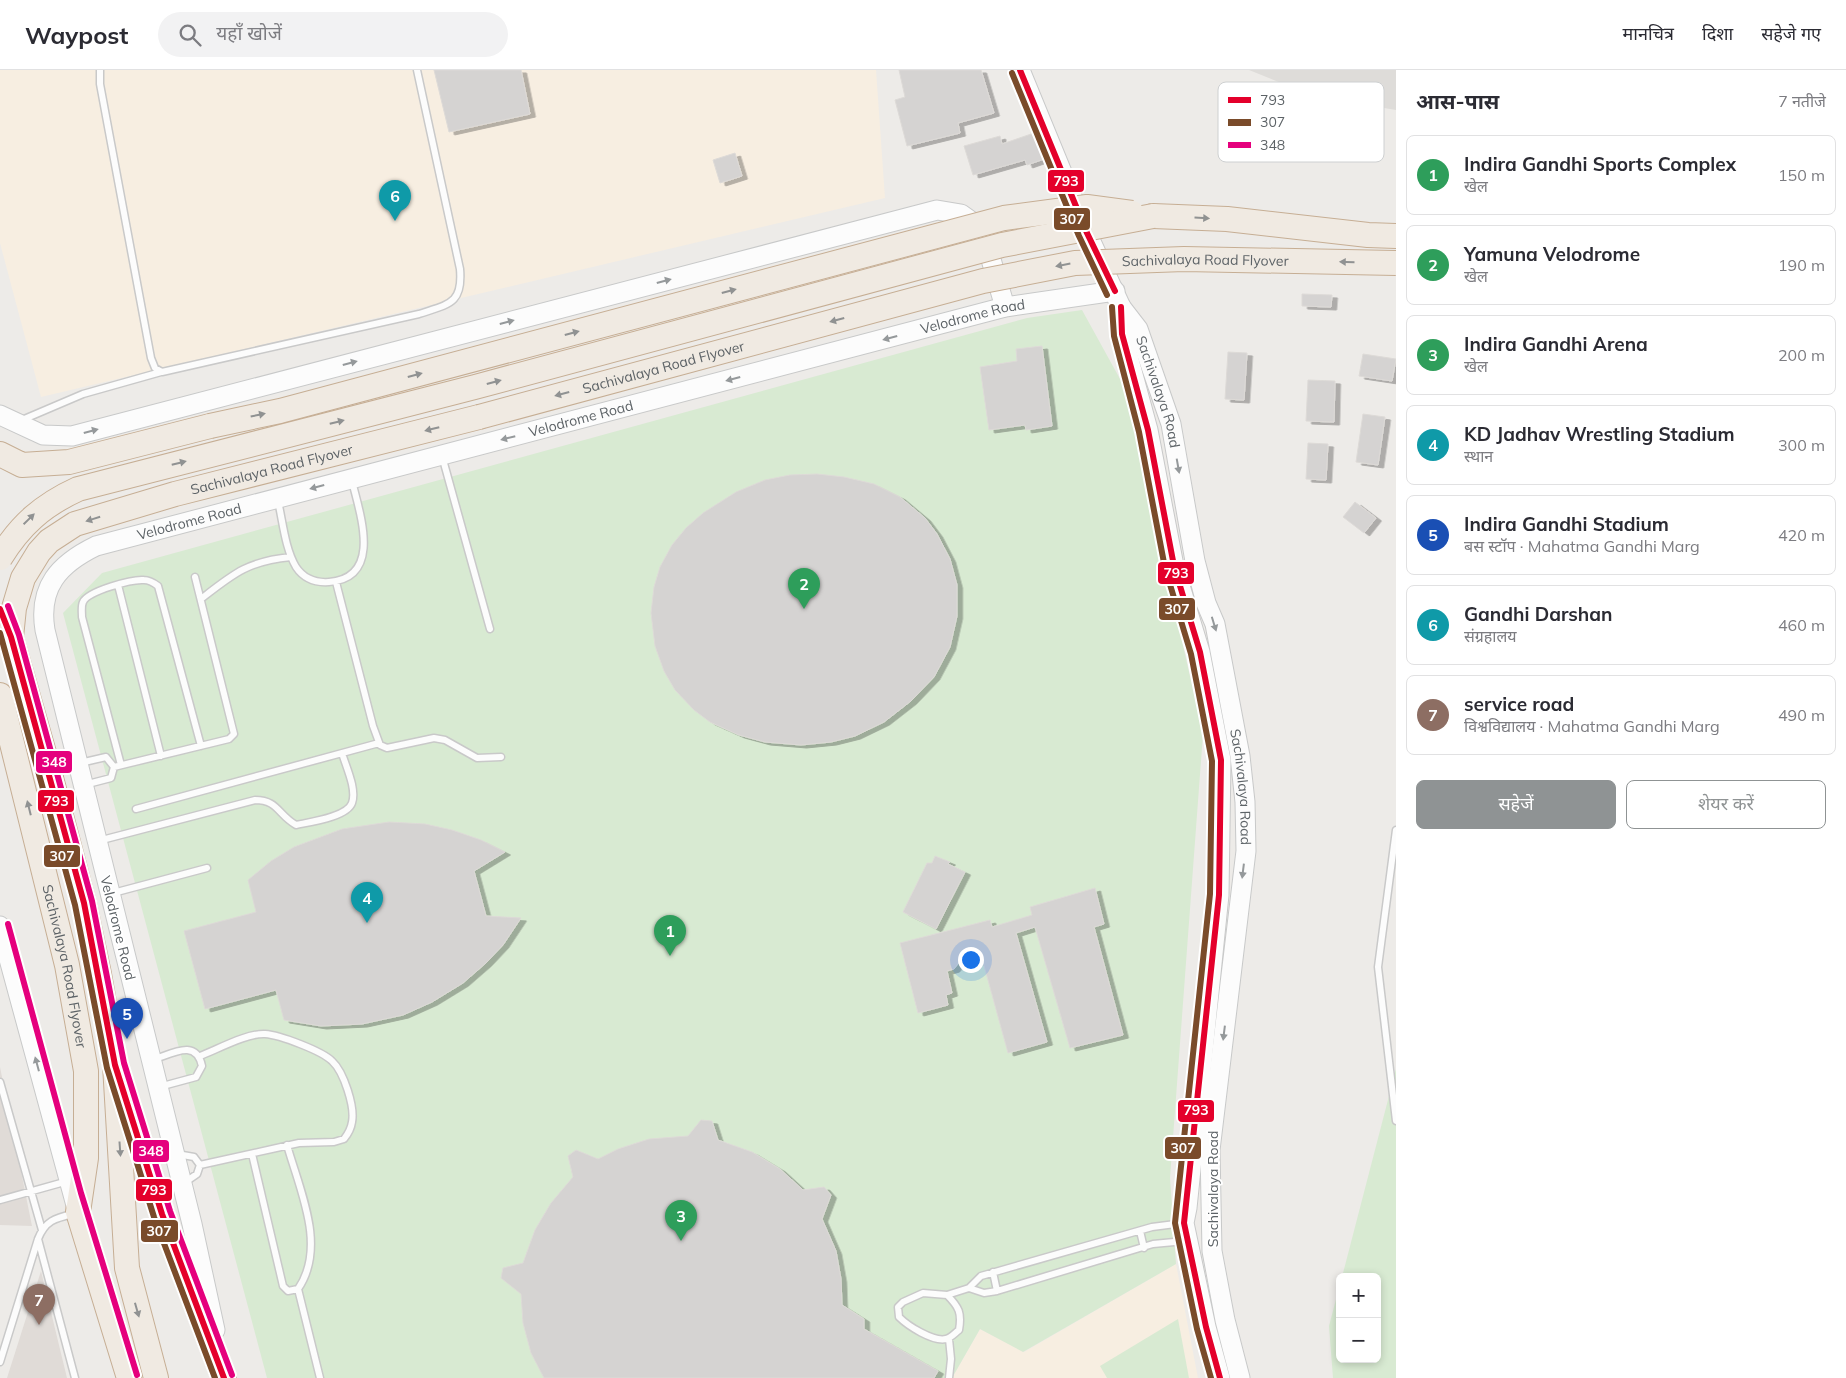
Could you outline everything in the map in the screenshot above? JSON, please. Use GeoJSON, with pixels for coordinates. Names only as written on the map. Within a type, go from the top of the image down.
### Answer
{"type":"FeatureCollection","features":[{"type":"Feature","properties":{"kind":"highway"},"geometry":{"type":"LineString","coordinates":[[0,454],[22,465],[69,462],[210,426],[280,411],[1004,218],[1087,207],[1153,216]]}},
{"type":"Feature","properties":{"kind":"highway","name":"Sachivalaya Road Flyover"},"geometry":{"type":"LineString","coordinates":[[0,558],[14,535],[32,516],[54,500],[78,488],[475,387],[1002,245],[1153,216],[1227,220],[1368,235],[1396,236]]}},
{"type":"Feature","properties":{"kind":"highway","name":"Sachivalaya Road Flyover"},"geometry":{"type":"LineString","coordinates":[[11,637],[14,608],[23,578],[39,552],[61,532],[75,524],[175,494],[479,417],[983,281],[1075,263],[1184,259],[1396,263]]}},
{"type":"Feature","properties":{"kind":"highway"},"geometry":{"type":"LineString","coordinates":[[11,637],[84,903],[108,1022],[114,1065],[128,1268],[156,1378]]}},
{"type":"Feature","properties":{"kind":"highway","name":"Sachivalaya Road Flyover"},"geometry":{"type":"LineString","coordinates":[[0,695],[67,965],[86,1071],[86,1158],[78,1212]]}},
{"type":"Feature","properties":{"kind":"highway"},"geometry":{"type":"LineString","coordinates":[[114,1065],[162,1214],[224,1378]]}},
{"type":"Feature","properties":{"kind":"highway"},"geometry":{"type":"LineString","coordinates":[[78,1212],[130,1378]]}},
{"type":"Feature","properties":{"kind":"street","name":"Sachivalaya Road"},"geometry":{"type":"LineString","coordinates":[[1020,70],[1087,233],[1118,299],[1138,329],[1171,424],[1201,586],[1215,624],[1238,746],[1245,802],[1246,841],[1210,1150],[1211,1234],[1222,1305],[1240,1378]]}},
{"type":"Feature","properties":{"kind":"street"},"geometry":{"type":"LineString","coordinates":[[7,419],[43,435],[72,436],[937,210],[961,214],[982,229],[1005,307]]}},
{"type":"Feature","properties":{"kind":"street","name":"Sachivalaya Road"},"geometry":{"type":"LineString","coordinates":[[1118,299],[1122,334],[1148,430],[1180,591],[1200,652],[1221,760],[1219,895],[1185,1233],[1202,1310],[1220,1378]]}},
{"type":"Feature","properties":{"kind":"street","name":"Velodrome Road"},"geometry":{"type":"LineString","coordinates":[[224,1378],[174,1153],[43,616],[48,588],[56,575],[80,554],[96,546],[1005,307],[1118,299]]}},
{"type":"Feature","properties":{"kind":"street"},"geometry":{"type":"LineString","coordinates":[[1180,591],[1201,586]]}},
{"type":"Feature","properties":{"kind":"street"},"geometry":{"type":"LineString","coordinates":[[0,609],[11,637]]}},
{"type":"Feature","properties":{"kind":"street"},"geometry":{"type":"LineString","coordinates":[[0,926],[78,1212]]}},
{"type":"Feature","properties":{"kind":"street"},"geometry":{"type":"LineString","coordinates":[[1185,1233],[1211,1234]]}},
{"type":"Feature","properties":{"kind":"street"},"geometry":{"type":"LineString","coordinates":[[1202,1310],[1222,1305]]}},
{"type":"Feature","properties":{"kind":"lane"},"geometry":{"type":"LineString","coordinates":[[100,70],[100,84],[152,358],[155,368],[162,372]]}},
{"type":"Feature","properties":{"kind":"lane"},"geometry":{"type":"LineString","coordinates":[[7,419],[82,394],[162,372],[419,314],[447,305],[459,294],[461,284],[460,269],[417,70]]}},
{"type":"Feature","properties":{"kind":"lane"},"geometry":{"type":"LineString","coordinates":[[441,455],[490,629]]}},
{"type":"Feature","properties":{"kind":"lane"},"geometry":{"type":"LineString","coordinates":[[277,497],[291,557],[306,578],[318,583],[336,582],[356,570],[363,551],[363,526],[352,478]]}},
{"type":"Feature","properties":{"kind":"lane"},"geometry":{"type":"LineString","coordinates":[[201,599],[235,573],[252,564],[269,559],[291,557]]}},
{"type":"Feature","properties":{"kind":"lane"},"geometry":{"type":"LineString","coordinates":[[114,768],[229,739],[234,734],[195,577]]}},
{"type":"Feature","properties":{"kind":"lane"},"geometry":{"type":"LineString","coordinates":[[121,766],[82,617],[82,603],[87,596],[97,591],[142,579],[158,586],[201,746]]}},
{"type":"Feature","properties":{"kind":"lane"},"geometry":{"type":"LineString","coordinates":[[336,582],[379,744]]}},
{"type":"Feature","properties":{"kind":"lane"},"geometry":{"type":"LineString","coordinates":[[118,585],[161,756]]}},
{"type":"Feature","properties":{"kind":"lane"},"geometry":{"type":"LineString","coordinates":[[136,808],[379,744],[388,748],[434,738],[445,740],[477,758],[501,757]]}},
{"type":"Feature","properties":{"kind":"lane"},"geometry":{"type":"LineString","coordinates":[[97,841],[255,800],[272,802],[288,820],[296,825],[332,816],[348,810],[352,802],[352,790],[342,754]]}},
{"type":"Feature","properties":{"kind":"lane"},"geometry":{"type":"LineString","coordinates":[[78,764],[106,757],[114,768]]}},
{"type":"Feature","properties":{"kind":"lane"},"geometry":{"type":"LineString","coordinates":[[83,786],[111,778],[114,768]]}},
{"type":"Feature","properties":{"kind":"lane"},"geometry":{"type":"LineString","coordinates":[[1396,830],[1378,967],[1396,1121]]}},
{"type":"Feature","properties":{"kind":"lane"},"geometry":{"type":"LineString","coordinates":[[110,894],[207,868]]}},
{"type":"Feature","properties":{"kind":"lane"},"geometry":{"type":"LineString","coordinates":[[200,1056],[253,1034],[275,1035],[332,1061],[346,1084],[353,1120],[350,1130],[344,1139],[334,1142],[288,1145],[200,1165]]}},
{"type":"Feature","properties":{"kind":"lane"},"geometry":{"type":"LineString","coordinates":[[151,1061],[186,1050],[192,1050],[200,1056],[202,1066],[196,1077],[158,1087]]}},
{"type":"Feature","properties":{"kind":"lane"},"geometry":{"type":"LineString","coordinates":[[0,1082],[42,1230]]}},
{"type":"Feature","properties":{"kind":"lane"},"geometry":{"type":"LineString","coordinates":[[288,1145],[312,1241],[308,1270],[298,1289],[320,1378]]}},
{"type":"Feature","properties":{"kind":"lane"},"geometry":{"type":"LineString","coordinates":[[174,1153],[194,1157],[200,1165],[199,1171],[194,1178],[181,1184]]}},
{"type":"Feature","properties":{"kind":"lane"},"geometry":{"type":"LineString","coordinates":[[252,1154],[283,1286],[288,1291],[298,1289]]}},
{"type":"Feature","properties":{"kind":"lane"},"geometry":{"type":"LineString","coordinates":[[0,1200],[69,1181]]}},
{"type":"Feature","properties":{"kind":"lane"},"geometry":{"type":"LineString","coordinates":[[0,1362],[42,1230],[53,1219],[78,1212]]}},
{"type":"Feature","properties":{"kind":"lane"},"geometry":{"type":"LineString","coordinates":[[1140,1230],[1144,1248]]}},
{"type":"Feature","properties":{"kind":"lane"},"geometry":{"type":"LineString","coordinates":[[947,1295],[961,1313],[959,1330],[948,1339],[939,1340],[918,1330],[902,1320],[898,1312],[898,1307],[903,1302],[923,1293],[947,1295],[969,1288],[981,1276],[1140,1230],[1185,1233]]}},
{"type":"Feature","properties":{"kind":"lane"},"geometry":{"type":"LineString","coordinates":[[969,1288],[984,1293],[997,1291],[1144,1248],[1185,1233]]}},
{"type":"Feature","properties":{"kind":"lane"},"geometry":{"type":"LineString","coordinates":[[38,1239],[75,1378]]}},
{"type":"Feature","properties":{"kind":"lane"},"geometry":{"type":"LineString","coordinates":[[993,1272],[997,1291]]}},
{"type":"Feature","properties":{"kind":"lane"},"geometry":{"type":"LineString","coordinates":[[948,1339],[951,1359],[948,1378]]}},
{"type":"Feature","properties":{"kind":"shaded area"},"geometry":{"type":"Polygon","coordinates":[[[0,70],[876,70],[885,198],[41,397],[0,243],[0,70]]]}},
{"type":"Feature","properties":{"kind":"shaded area"},"geometry":{"type":"Polygon","coordinates":[[[1249,70],[1396,70],[1396,110],[1384,108],[1384,82],[1279,82],[1249,70]]]}},
{"type":"Feature","properties":{"kind":"shaded area"},"geometry":{"type":"Polygon","coordinates":[[[0,1067],[32,1226],[0,1225],[0,1067]]]}},
{"type":"Feature","properties":{"kind":"shaded area"},"geometry":{"type":"Polygon","coordinates":[[[1176,1264],[1198,1378],[952,1378],[980,1329],[1024,1352],[1176,1264]]]}},
{"type":"Feature","properties":{"kind":"shaded area"},"geometry":{"type":"Polygon","coordinates":[[[41,1271],[67,1378],[7,1378],[41,1271]]]}},
{"type":"Feature","properties":{"kind":"green space"},"geometry":{"type":"Polygon","coordinates":[[[1082,310],[1125,388],[1203,734],[1170,1178],[1176,1264],[1023,1352],[980,1329],[952,1378],[267,1378],[63,613],[102,573],[1027,318],[1082,310]]]}},
{"type":"Feature","properties":{"kind":"green space"},"geometry":{"type":"Polygon","coordinates":[[[1396,1069],[1396,1378],[1333,1378],[1329,1326],[1336,1299],[1336,1363],[1381,1363],[1381,1273],[1343,1273],[1396,1069]]]}},
{"type":"Feature","properties":{"kind":"green space"},"geometry":{"type":"Polygon","coordinates":[[[1178,1319],[1189,1378],[1107,1378],[1100,1366],[1178,1319]]]}},
{"type":"Feature","properties":{"kind":"building"},"geometry":{"type":"Polygon","coordinates":[[[434,70],[521,70],[530,114],[449,132],[434,70]]]}},
{"type":"Feature","properties":{"kind":"building"},"geometry":{"type":"Polygon","coordinates":[[[899,70],[981,70],[994,113],[958,123],[960,133],[907,146],[895,100],[905,97],[899,70]]]}},
{"type":"Feature","properties":{"kind":"building"},"geometry":{"type":"Polygon","coordinates":[[[1034,133],[1044,159],[1027,165],[1025,160],[973,175],[964,146],[1000,136],[1002,144],[1034,133]]]}},
{"type":"Feature","properties":{"kind":"building"},"geometry":{"type":"Polygon","coordinates":[[[735,153],[742,176],[720,183],[713,160],[735,153]]]}},
{"type":"Feature","properties":{"kind":"building"},"geometry":{"type":"Polygon","coordinates":[[[1302,294],[1332,295],[1331,307],[1302,306],[1302,294]]]}},
{"type":"Feature","properties":{"kind":"building"},"geometry":{"type":"Polygon","coordinates":[[[1042,346],[1052,426],[1026,430],[1025,425],[989,430],[980,367],[1017,361],[1016,349],[1042,346]]]}},
{"type":"Feature","properties":{"kind":"building"},"geometry":{"type":"Polygon","coordinates":[[[1228,352],[1247,353],[1244,400],[1225,399],[1228,352]]]}},
{"type":"Feature","properties":{"kind":"building"},"geometry":{"type":"Polygon","coordinates":[[[1363,354],[1396,359],[1392,381],[1359,376],[1363,354]]]}},
{"type":"Feature","properties":{"kind":"building"},"geometry":{"type":"Polygon","coordinates":[[[1308,380],[1335,381],[1334,422],[1306,421],[1308,380]]]}},
{"type":"Feature","properties":{"kind":"building"},"geometry":{"type":"Polygon","coordinates":[[[1363,414],[1385,417],[1378,465],[1356,462],[1363,414]]]}},
{"type":"Feature","properties":{"kind":"building"},"geometry":{"type":"Polygon","coordinates":[[[1308,443],[1328,444],[1326,480],[1306,479],[1308,443]]]}},
{"type":"Feature","properties":{"kind":"building"},"geometry":{"type":"Polygon","coordinates":[[[817,474],[844,477],[874,484],[900,497],[925,518],[937,534],[950,559],[957,585],[957,616],[950,647],[934,677],[911,701],[884,722],[855,736],[831,742],[801,745],[765,742],[739,735],[710,722],[694,710],[675,690],[664,671],[655,646],[651,613],[654,587],[660,567],[672,545],[686,528],[703,513],[736,492],[765,480],[790,475],[817,474]]]}},
{"type":"Feature","properties":{"kind":"building"},"geometry":{"type":"Polygon","coordinates":[[[1355,502],[1376,518],[1364,533],[1343,517],[1355,502]]]}},
{"type":"Feature","properties":{"kind":"building"},"geometry":{"type":"Polygon","coordinates":[[[389,822],[425,824],[452,830],[481,840],[505,852],[474,871],[486,916],[521,918],[503,945],[486,963],[463,983],[432,1002],[403,1015],[362,1024],[321,1026],[284,1020],[276,990],[205,1009],[184,931],[256,912],[248,880],[271,861],[294,847],[342,829],[389,822]]]}},
{"type":"Feature","properties":{"kind":"building"},"geometry":{"type":"Polygon","coordinates":[[[935,856],[950,862],[948,864],[965,872],[936,929],[903,912],[927,863],[932,863],[935,856]]]}},
{"type":"Feature","properties":{"kind":"building"},"geometry":{"type":"Polygon","coordinates":[[[1095,888],[1104,924],[1094,927],[1123,1035],[1070,1048],[1035,927],[1016,933],[1047,1042],[1008,1053],[983,962],[975,962],[972,958],[960,961],[954,969],[947,971],[952,993],[946,995],[948,1005],[918,1013],[900,943],[990,920],[992,927],[1032,915],[1030,907],[1095,888]]]}},
{"type":"Feature","properties":{"kind":"building"},"geometry":{"type":"Polygon","coordinates":[[[701,1120],[712,1121],[718,1140],[752,1152],[780,1169],[803,1190],[824,1187],[831,1195],[822,1219],[836,1251],[841,1279],[842,1305],[864,1319],[864,1329],[938,1371],[934,1378],[544,1378],[531,1353],[523,1323],[521,1294],[501,1278],[503,1268],[523,1263],[535,1230],[551,1203],[573,1177],[568,1156],[576,1150],[598,1159],[618,1149],[649,1139],[688,1136],[701,1120]]]}},
{"type":"Feature","properties":{"kind":"transit line","name":"793"},"geometry":{"type":"LineString","coordinates":[[1020,70],[1087,233],[1115,291]]}},
{"type":"Feature","properties":{"kind":"transit line","name":"307"},"geometry":{"type":"LineString","coordinates":[[1012,73],[1079,236],[1107,295]]}},
{"type":"Feature","properties":{"kind":"transit line","name":"307"},"geometry":{"type":"LineString","coordinates":[[1112,307],[1114,336],[1139,432],[1165,568],[1191,654],[1212,761],[1210,894],[1175,1223],[1197,1329],[1211,1378]]}},
{"type":"Feature","properties":{"kind":"transit line","name":"793"},"geometry":{"type":"LineString","coordinates":[[1121,307],[1122,334],[1148,430],[1174,566],[1200,652],[1221,760],[1219,895],[1184,1223],[1206,1327],[1220,1378]]}},
{"type":"Feature","properties":{"kind":"transit line","name":"348"},"geometry":{"type":"LineString","coordinates":[[8,606],[19,635],[92,901],[124,1063],[170,1211],[232,1375]]}},
{"type":"Feature","properties":{"kind":"transit line","name":"793"},"geometry":{"type":"LineString","coordinates":[[0,609],[11,637],[84,903],[115,1065],[162,1214],[224,1378]]}},
{"type":"Feature","properties":{"kind":"transit line","name":"307"},"geometry":{"type":"LineString","coordinates":[[0,633],[75,905],[107,1068],[154,1217],[215,1378]]}},
{"type":"Feature","properties":{"kind":"transit line","name":"348"},"geometry":{"type":"LineString","coordinates":[[8,924],[81,1193],[137,1375]]}},
{"type":"Feature","properties":{"kind":"place","name":"Gandhi Darshan"},"geometry":{"type":"Point","coordinates":[395,221]}},
{"type":"Feature","properties":{"kind":"place","name":"Yamuna Velodrome"},"geometry":{"type":"Point","coordinates":[804,609]}},
{"type":"Feature","properties":{"kind":"place","name":"KD Jadhav Wrestling Stadium"},"geometry":{"type":"Point","coordinates":[367,923]}},
{"type":"Feature","properties":{"kind":"place","name":"Indira Gandhi Sports Complex"},"geometry":{"type":"Point","coordinates":[670,956]}},
{"type":"Feature","properties":{"kind":"place","name":"Indira Gandhi Stadium"},"geometry":{"type":"Point","coordinates":[127,1039]}},
{"type":"Feature","properties":{"kind":"place","name":"Indira Gandhi Arena"},"geometry":{"type":"Point","coordinates":[681,1241]}},
{"type":"Feature","properties":{"kind":"place","name":"service road"},"geometry":{"type":"Point","coordinates":[39,1325]}}]}
